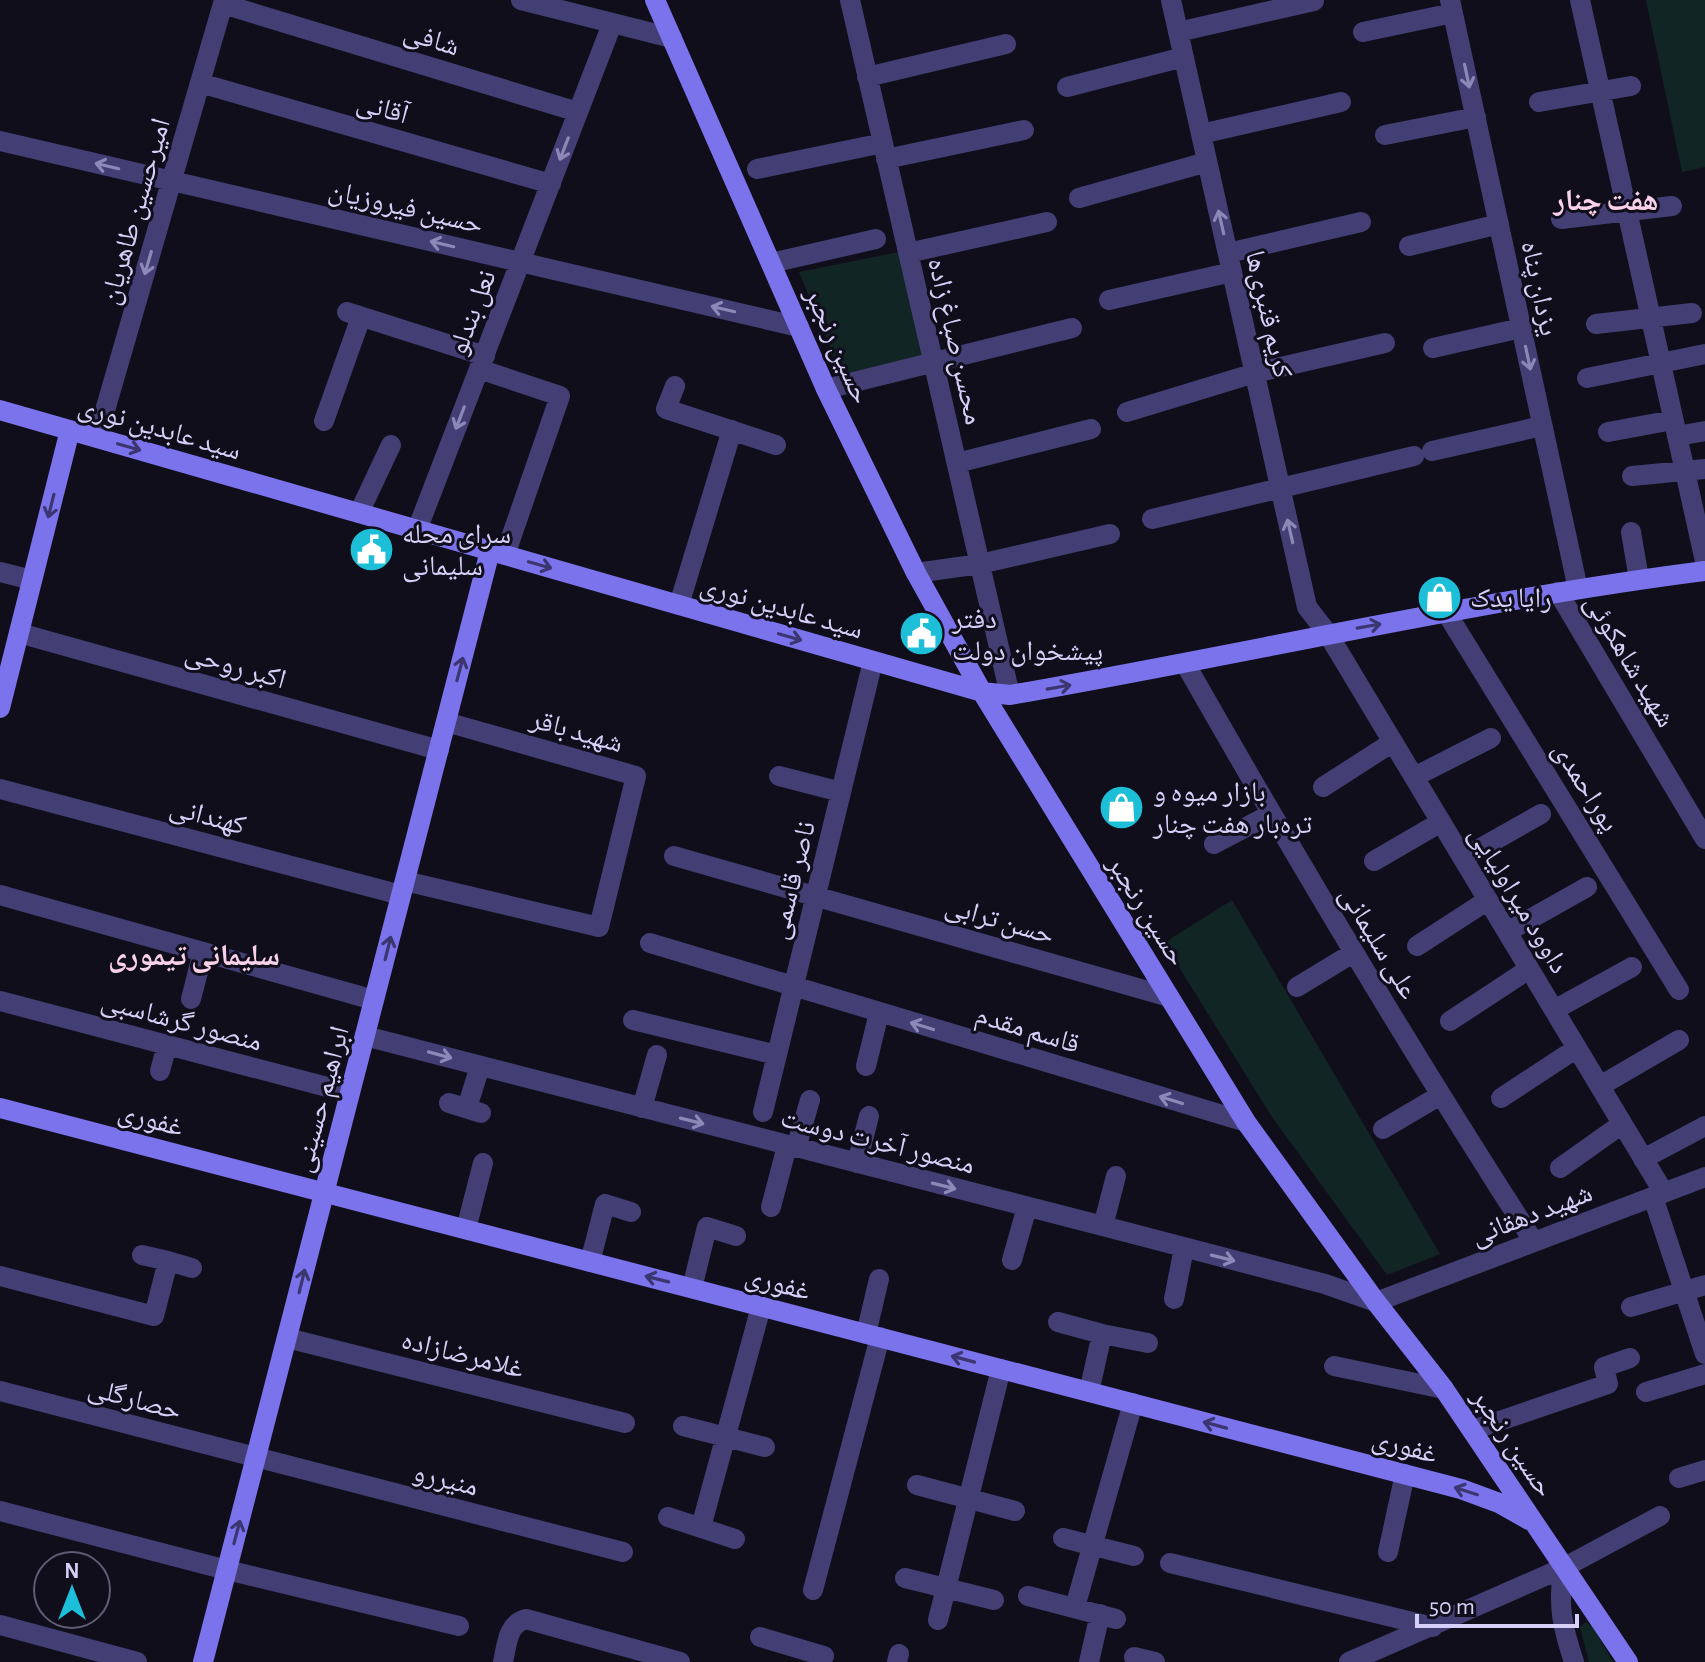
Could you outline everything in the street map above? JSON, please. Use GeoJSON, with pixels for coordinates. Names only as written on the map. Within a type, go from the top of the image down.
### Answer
{"type":"FeatureCollection","features":[{"type":"Feature","properties":{"kind":"street"},"geometry":{"type":"LineString","coordinates":[[521,0],[672,38]]}},
{"type":"Feature","properties":{"kind":"street","name":"حسین رنجبر"},"geometry":{"type":"LineString","coordinates":[[657,0],[826,389],[916,573],[982,692],[1246,1122],[1376,1302],[1444,1389],[1628,1662]]}},
{"type":"Feature","properties":{"kind":"street","name":"محسن صباغ زاده"},"geometry":{"type":"LineString","coordinates":[[850,0],[1010,695]]}},
{"type":"Feature","properties":{"kind":"street","name":"کریم قنبری‌ها"},"geometry":{"type":"LineString","coordinates":[[1171,0],[1307,607],[1328,634]]}},
{"type":"Feature","properties":{"kind":"street"},"geometry":{"type":"LineString","coordinates":[[1580,0],[1675,428],[1695,470],[1705,561]]}},
{"type":"Feature","properties":{"kind":"street"},"geometry":{"type":"LineString","coordinates":[[1178,32],[1314,1]]}},
{"type":"Feature","properties":{"kind":"street","name":"امیرحسین طاهریان"},"geometry":{"type":"LineString","coordinates":[[97,438],[224,2]]}},
{"type":"Feature","properties":{"kind":"street","name":"شافی"},"geometry":{"type":"LineString","coordinates":[[224,2],[578,112]]}},
{"type":"Feature","properties":{"kind":"street"},"geometry":{"type":"LineString","coordinates":[[1363,32],[1452,7]]}},
{"type":"Feature","properties":{"kind":"street","name":"یزدان پناه"},"geometry":{"type":"LineString","coordinates":[[1452,7],[1542,426],[1568,590]]}},
{"type":"Feature","properties":{"kind":"street","name":"نعل بندلو"},"geometry":{"type":"LineString","coordinates":[[417,530],[612,24]]}},
{"type":"Feature","properties":{"kind":"street"},"geometry":{"type":"LineString","coordinates":[[867,77],[1006,44]]}},
{"type":"Feature","properties":{"kind":"street"},"geometry":{"type":"LineString","coordinates":[[1067,87],[1184,57]]}},
{"type":"Feature","properties":{"kind":"street","name":"آقانی"},"geometry":{"type":"LineString","coordinates":[[200,83],[551,184]]}},
{"type":"Feature","properties":{"kind":"street"},"geometry":{"type":"LineString","coordinates":[[1539,102],[1631,86]]}},
{"type":"Feature","properties":{"kind":"street"},"geometry":{"type":"LineString","coordinates":[[1201,134],[1341,102]]}},
{"type":"Feature","properties":{"kind":"street"},"geometry":{"type":"LineString","coordinates":[[1385,135],[1476,117]]}},
{"type":"Feature","properties":{"kind":"street"},"geometry":{"type":"LineString","coordinates":[[757,169],[1024,130]]}},
{"type":"Feature","properties":{"kind":"street","name":"حسین فیروزیان"},"geometry":{"type":"LineString","coordinates":[[0,141],[799,327]]}},
{"type":"Feature","properties":{"kind":"street"},"geometry":{"type":"LineString","coordinates":[[1079,198],[1207,162]]}},
{"type":"Feature","properties":{"kind":"street"},"geometry":{"type":"LineString","coordinates":[[1561,219],[1672,206]]}},
{"type":"Feature","properties":{"kind":"street"},"geometry":{"type":"LineString","coordinates":[[908,253],[1047,222]]}},
{"type":"Feature","properties":{"kind":"street"},"geometry":{"type":"LineString","coordinates":[[1109,300],[1361,222]]}},
{"type":"Feature","properties":{"kind":"street"},"geometry":{"type":"LineString","coordinates":[[1409,246],[1499,224]]}},
{"type":"Feature","properties":{"kind":"street"},"geometry":{"type":"LineString","coordinates":[[771,263],[876,239]]}},
{"type":"Feature","properties":{"kind":"street"},"geometry":{"type":"LineString","coordinates":[[1596,324],[1692,313]]}},
{"type":"Feature","properties":{"kind":"street"},"geometry":{"type":"LineString","coordinates":[[324,421],[354,314],[482,362],[560,396],[498,553]]}},
{"type":"Feature","properties":{"kind":"street"},"geometry":{"type":"LineString","coordinates":[[826,389],[1072,328]]}},
{"type":"Feature","properties":{"kind":"street"},"geometry":{"type":"LineString","coordinates":[[1433,348],[1521,328]]}},
{"type":"Feature","properties":{"kind":"street"},"geometry":{"type":"LineString","coordinates":[[1127,412],[1255,373],[1385,343]]}},
{"type":"Feature","properties":{"kind":"street"},"geometry":{"type":"LineString","coordinates":[[1587,378],[1705,354]]}},
{"type":"Feature","properties":{"kind":"street"},"geometry":{"type":"LineString","coordinates":[[675,386],[666,409],[776,445]]}},
{"type":"Feature","properties":{"kind":"street","name":"سید عابدین نوری"},"geometry":{"type":"LineString","coordinates":[[0,410],[982,692],[1010,695],[1186,665],[1328,634],[1568,590],[1705,571]]}},
{"type":"Feature","properties":{"kind":"street"},"geometry":{"type":"LineString","coordinates":[[1152,519],[1542,426]]}},
{"type":"Feature","properties":{"kind":"street"},"geometry":{"type":"LineString","coordinates":[[1608,432],[1675,428],[1705,431]]}},
{"type":"Feature","properties":{"kind":"street"},"geometry":{"type":"LineString","coordinates":[[957,463],[1091,429]]}},
{"type":"Feature","properties":{"kind":"street"},"geometry":{"type":"LineString","coordinates":[[0,708],[4,679],[19,633],[70,430]]}},
{"type":"Feature","properties":{"kind":"street"},"geometry":{"type":"LineString","coordinates":[[679,605],[732,430]]}},
{"type":"Feature","properties":{"kind":"street"},"geometry":{"type":"LineString","coordinates":[[359,513],[391,445]]}},
{"type":"Feature","properties":{"kind":"street"},"geometry":{"type":"LineString","coordinates":[[1632,476],[1695,470]]}},
{"type":"Feature","properties":{"kind":"street"},"geometry":{"type":"LineString","coordinates":[[1631,532],[1639,579]]}},
{"type":"Feature","properties":{"kind":"street"},"geometry":{"type":"LineString","coordinates":[[916,573],[980,564],[1110,534]]}},
{"type":"Feature","properties":{"kind":"street","name":"ابراهیم حسینی"},"geometry":{"type":"LineString","coordinates":[[203,1662],[446,722],[498,553]]}},
{"type":"Feature","properties":{"kind":"street"},"geometry":{"type":"LineString","coordinates":[[0,572],[32,580]]}},
{"type":"Feature","properties":{"kind":"street","name":"شهید شاهکوئی"},"geometry":{"type":"LineString","coordinates":[[1568,590],[1705,839]]}},
{"type":"Feature","properties":{"kind":"street","name":"پوراحمدی"},"geometry":{"type":"LineString","coordinates":[[1446,612],[1679,990]]}},
{"type":"Feature","properties":{"kind":"street","name":"اکبر روحی"},"geometry":{"type":"LineString","coordinates":[[19,633],[439,750]]}},
{"type":"Feature","properties":{"kind":"street","name":"داوود میراولیایی"},"geometry":{"type":"LineString","coordinates":[[1328,634],[1643,1159],[1659,1195],[1705,1354]]}},
{"type":"Feature","properties":{"kind":"street","name":"ناصر قاسمی"},"geometry":{"type":"LineString","coordinates":[[763,1112],[873,661]]}},
{"type":"Feature","properties":{"kind":"street","name":"علی سلیمانی"},"geometry":{"type":"LineString","coordinates":[[1186,665],[1439,1096],[1534,1242]]}},
{"type":"Feature","properties":{"kind":"street","name":"شهید باقر"},"geometry":{"type":"LineString","coordinates":[[446,722],[636,776],[599,927]]}},
{"type":"Feature","properties":{"kind":"street"},"geometry":{"type":"LineString","coordinates":[[1414,777],[1491,738]]}},
{"type":"Feature","properties":{"kind":"street"},"geometry":{"type":"LineString","coordinates":[[1323,787],[1393,742]]}},
{"type":"Feature","properties":{"kind":"street"},"geometry":{"type":"LineString","coordinates":[[779,776],[841,792]]}},
{"type":"Feature","properties":{"kind":"street","name":"کهندانی"},"geometry":{"type":"LineString","coordinates":[[0,789],[403,888],[599,927]]}},
{"type":"Feature","properties":{"kind":"street"},"geometry":{"type":"LineString","coordinates":[[1214,844],[1271,814]]}},
{"type":"Feature","properties":{"kind":"street"},"geometry":{"type":"LineString","coordinates":[[1463,858],[1541,814]]}},
{"type":"Feature","properties":{"kind":"street"},"geometry":{"type":"LineString","coordinates":[[1374,861],[1441,822]]}},
{"type":"Feature","properties":{"kind":"street","name":"حسن ترابی"},"geometry":{"type":"LineString","coordinates":[[674,856],[1169,997]]}},
{"type":"Feature","properties":{"kind":"street"},"geometry":{"type":"LineString","coordinates":[[1507,932],[1587,887]]}},
{"type":"Feature","properties":{"kind":"street"},"geometry":{"type":"LineString","coordinates":[[0,895],[374,1000]]}},
{"type":"Feature","properties":{"kind":"street"},"geometry":{"type":"LineString","coordinates":[[1417,946],[1488,900]]}},
{"type":"Feature","properties":{"kind":"street","name":"قاسم مقدم"},"geometry":{"type":"LineString","coordinates":[[650,943],[1246,1122]]}},
{"type":"Feature","properties":{"kind":"street"},"geometry":{"type":"LineString","coordinates":[[191,999],[203,952]]}},
{"type":"Feature","properties":{"kind":"street"},"geometry":{"type":"LineString","coordinates":[[1297,987],[1353,953]]}},
{"type":"Feature","properties":{"kind":"street"},"geometry":{"type":"LineString","coordinates":[[1554,1010],[1632,967]]}},
{"type":"Feature","properties":{"kind":"street"},"geometry":{"type":"LineString","coordinates":[[1450,1021],[1529,969]]}},
{"type":"Feature","properties":{"kind":"street","name":"منصور گرشاسبی"},"geometry":{"type":"LineString","coordinates":[[0,1001],[350,1093]]}},
{"type":"Feature","properties":{"kind":"street"},"geometry":{"type":"LineString","coordinates":[[866,1066],[879,1013]]}},
{"type":"Feature","properties":{"kind":"street"},"geometry":{"type":"LineString","coordinates":[[633,1020],[777,1055]]}},
{"type":"Feature","properties":{"kind":"street","name":"منصور آخرت دوست"},"geometry":{"type":"LineString","coordinates":[[365,1036],[1325,1284],[1376,1302]]}},
{"type":"Feature","properties":{"kind":"street"},"geometry":{"type":"LineString","coordinates":[[1600,1086],[1679,1040]]}},
{"type":"Feature","properties":{"kind":"street"},"geometry":{"type":"LineString","coordinates":[[160,1071],[167,1045]]}},
{"type":"Feature","properties":{"kind":"street"},"geometry":{"type":"LineString","coordinates":[[1501,1098],[1577,1048]]}},
{"type":"Feature","properties":{"kind":"street"},"geometry":{"type":"LineString","coordinates":[[642,1108],[657,1055]]}},
{"type":"Feature","properties":{"kind":"street"},"geometry":{"type":"LineString","coordinates":[[466,1108],[480,1066]]}},
{"type":"Feature","properties":{"kind":"street"},"geometry":{"type":"LineString","coordinates":[[1383,1129],[1439,1096]]}},
{"type":"Feature","properties":{"kind":"street"},"geometry":{"type":"LineString","coordinates":[[771,1207],[810,1100]]}},
{"type":"Feature","properties":{"kind":"street","name":"غفوری"},"geometry":{"type":"LineString","coordinates":[[0,1108],[1461,1489],[1499,1503],[1536,1524]]}},
{"type":"Feature","properties":{"kind":"street"},"geometry":{"type":"LineString","coordinates":[[857,1163],[869,1116]]}},
{"type":"Feature","properties":{"kind":"street"},"geometry":{"type":"LineString","coordinates":[[1560,1168],[1622,1124]]}},
{"type":"Feature","properties":{"kind":"street"},"geometry":{"type":"LineString","coordinates":[[1643,1159],[1705,1126]]}},
{"type":"Feature","properties":{"kind":"street"},"geometry":{"type":"LineString","coordinates":[[466,1229],[483,1163]]}},
{"type":"Feature","properties":{"kind":"street"},"geometry":{"type":"LineString","coordinates":[[1103,1226],[1116,1176]]}},
{"type":"Feature","properties":{"kind":"street","name":"شهید دهقانی"},"geometry":{"type":"LineString","coordinates":[[1376,1302],[1705,1177]]}},
{"type":"Feature","properties":{"kind":"street"},"geometry":{"type":"LineString","coordinates":[[590,1262],[605,1204],[631,1212]]}},
{"type":"Feature","properties":{"kind":"street"},"geometry":{"type":"LineString","coordinates":[[1012,1260],[1027,1207]]}},
{"type":"Feature","properties":{"kind":"street"},"geometry":{"type":"LineString","coordinates":[[692,1288],[707,1227],[736,1236]]}},
{"type":"Feature","properties":{"kind":"street"},"geometry":{"type":"LineString","coordinates":[[1174,1299],[1184,1248]]}},
{"type":"Feature","properties":{"kind":"street"},"geometry":{"type":"LineString","coordinates":[[142,1255],[192,1268]]}},
{"type":"Feature","properties":{"kind":"street"},"geometry":{"type":"LineString","coordinates":[[0,1276],[154,1316],[168,1261]]}},
{"type":"Feature","properties":{"kind":"street"},"geometry":{"type":"LineString","coordinates":[[813,1590],[873,1336],[879,1279]]}},
{"type":"Feature","properties":{"kind":"street"},"geometry":{"type":"LineString","coordinates":[[1631,1307],[1705,1285]]}},
{"type":"Feature","properties":{"kind":"street"},"geometry":{"type":"LineString","coordinates":[[701,1527],[761,1307]]}},
{"type":"Feature","properties":{"kind":"street"},"geometry":{"type":"LineString","coordinates":[[1058,1322],[1148,1343]]}},
{"type":"Feature","properties":{"kind":"street"},"geometry":{"type":"LineString","coordinates":[[1089,1392],[1102,1334]]}},
{"type":"Feature","properties":{"kind":"street","name":"غلامرضازاده"},"geometry":{"type":"LineString","coordinates":[[287,1338],[625,1423]]}},
{"type":"Feature","properties":{"kind":"street"},"geometry":{"type":"LineString","coordinates":[[1473,1430],[1608,1384],[1604,1367],[1630,1358]]}},
{"type":"Feature","properties":{"kind":"street"},"geometry":{"type":"LineString","coordinates":[[1334,1366],[1444,1389]]}},
{"type":"Feature","properties":{"kind":"street"},"geometry":{"type":"LineString","coordinates":[[938,1620],[1001,1369]]}},
{"type":"Feature","properties":{"kind":"street"},"geometry":{"type":"LineString","coordinates":[[1646,1392],[1705,1374]]}},
{"type":"Feature","properties":{"kind":"street","name":"حصارگلی"},"geometry":{"type":"LineString","coordinates":[[0,1391],[256,1459]]}},
{"type":"Feature","properties":{"kind":"street"},"geometry":{"type":"LineString","coordinates":[[1075,1607],[1133,1403]]}},
{"type":"Feature","properties":{"kind":"street"},"geometry":{"type":"LineString","coordinates":[[683,1426],[765,1447]]}},
{"type":"Feature","properties":{"kind":"street","name":"منیررو"},"geometry":{"type":"LineString","coordinates":[[256,1459],[623,1552]]}},
{"type":"Feature","properties":{"kind":"street"},"geometry":{"type":"LineString","coordinates":[[1679,1478],[1705,1470]]}},
{"type":"Feature","properties":{"kind":"street"},"geometry":{"type":"LineString","coordinates":[[1388,1552],[1405,1474]]}},
{"type":"Feature","properties":{"kind":"street"},"geometry":{"type":"LineString","coordinates":[[917,1485],[1015,1511]]}},
{"type":"Feature","properties":{"kind":"street"},"geometry":{"type":"LineString","coordinates":[[0,1511],[459,1626]]}},
{"type":"Feature","properties":{"kind":"street"},"geometry":{"type":"LineString","coordinates":[[1349,1662],[1563,1568],[1660,1516]]}},
{"type":"Feature","properties":{"kind":"street"},"geometry":{"type":"LineString","coordinates":[[668,1517],[735,1539]]}},
{"type":"Feature","properties":{"kind":"street"},"geometry":{"type":"LineString","coordinates":[[1063,1538],[1134,1556]]}},
{"type":"Feature","properties":{"kind":"street"},"geometry":{"type":"LineString","coordinates":[[1170,1563],[1433,1627]]}},
{"type":"Feature","properties":{"kind":"street"},"geometry":{"type":"LineString","coordinates":[[1563,1568],[1559,1605],[1561,1624],[1574,1662]]}},
{"type":"Feature","properties":{"kind":"street"},"geometry":{"type":"LineString","coordinates":[[905,1578],[994,1600]]}},
{"type":"Feature","properties":{"kind":"street"},"geometry":{"type":"LineString","coordinates":[[1028,1596],[1108,1616],[1089,1662]]}},
{"type":"Feature","properties":{"kind":"street"},"geometry":{"type":"LineString","coordinates":[[503,1662],[512,1627],[521,1619],[680,1662]]}},
{"type":"Feature","properties":{"kind":"street"},"geometry":{"type":"LineString","coordinates":[[0,1625],[137,1662]]}},
{"type":"Feature","properties":{"kind":"street"},"geometry":{"type":"LineString","coordinates":[[760,1637],[799,1656],[824,1656]]}},
{"type":"Feature","properties":{"kind":"street"},"geometry":{"type":"LineString","coordinates":[[1134,1657],[1155,1662]]}},
{"type":"Feature","properties":{"kind":"green space"},"geometry":{"type":"Polygon","coordinates":[[[1646,0],[1705,0],[1705,167],[1682,172],[1646,0]]]}},
{"type":"Feature","properties":{"kind":"green space"},"geometry":{"type":"Polygon","coordinates":[[[899,252],[922,359],[843,378],[799,272],[899,252]]]}},
{"type":"Feature","properties":{"kind":"green space"},"geometry":{"type":"Polygon","coordinates":[[[1232,900],[1440,1254],[1387,1275],[1272,1117],[1164,943],[1232,900]]]}},
{"type":"Feature","properties":{"kind":"green space"},"geometry":{"type":"Polygon","coordinates":[[[1586,1622],[1593,1627],[1613,1662],[1589,1662],[1580,1627],[1586,1622]]]}},
{"type":"Feature","properties":{"kind":"place","name":"سرای محله سلیمانی"},"geometry":{"type":"Point","coordinates":[371,549]}},
{"type":"Feature","properties":{"kind":"place","name":"رایا یدک"},"geometry":{"type":"Point","coordinates":[1439,597]}},
{"type":"Feature","properties":{"kind":"place","name":"دفتر پیشخوان دولت"},"geometry":{"type":"Point","coordinates":[921,634]}},
{"type":"Feature","properties":{"kind":"place","name":"بازار میوه و تره‌بار هفت چنار"},"geometry":{"type":"Point","coordinates":[1122,807]}},
{"type":"Feature","properties":{"kind":"district","name":"هفت چنار"},"geometry":{"type":"Point","coordinates":[1606,200]}},
{"type":"Feature","properties":{"kind":"district","name":"سلیمانی تیموری"},"geometry":{"type":"Point","coordinates":[194,955]}}]}
